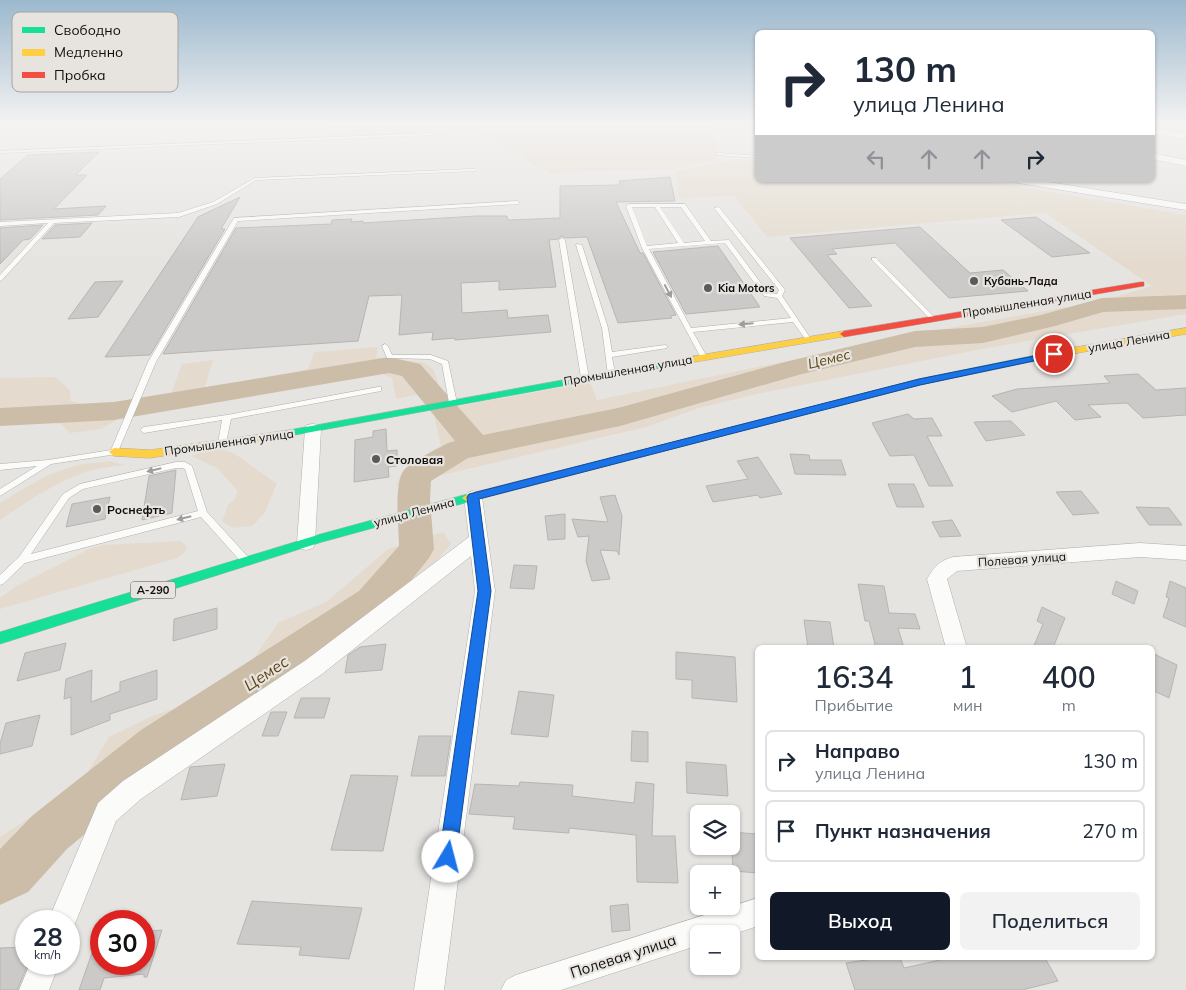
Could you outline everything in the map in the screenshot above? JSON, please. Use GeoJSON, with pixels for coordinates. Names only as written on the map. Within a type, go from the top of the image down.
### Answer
{"type":"FeatureCollection","features":[{"type":"Feature","properties":{"kind":"main road","name":"Промышленная улица"},"geometry":{"type":"LineString","coordinates":[[114,452],[150,454],[313,429],[611,373],[1141,284]]}},
{"type":"Feature","properties":{"kind":"main road","name":"улица Ленина"},"geometry":{"type":"LineString","coordinates":[[0,638],[246,561],[440,505],[919,382],[1186,330]]}},
{"type":"Feature","properties":{"kind":"street"},"geometry":{"type":"LineString","coordinates":[[1030,182],[1186,207]]}},
{"type":"Feature","properties":{"kind":"street"},"geometry":{"type":"LineString","coordinates":[[306,543],[313,429]]}},
{"type":"Feature","properties":{"kind":"street"},"geometry":{"type":"LineString","coordinates":[[429,990],[485,591],[473,497]]}},
{"type":"Feature","properties":{"kind":"street"},"geometry":{"type":"LineString","coordinates":[[67,910],[107,812],[132,790],[314,667],[478,540]]}},
{"type":"Feature","properties":{"kind":"street","name":"Полевая улица"},"geometry":{"type":"LineString","coordinates":[[956,645],[937,579],[941,571],[954,564],[1140,550],[1186,552]]}},
{"type":"Feature","properties":{"kind":"street","name":"Полевая улица"},"geometry":{"type":"LineString","coordinates":[[516,990],[755,913]]}},
{"type":"Feature","properties":{"kind":"street"},"geometry":{"type":"LineString","coordinates":[[34,990],[40,975]]}},
{"type":"Feature","properties":{"kind":"lane"},"geometry":{"type":"LineString","coordinates":[[0,224],[179,215],[215,203],[255,180],[470,170]]}},
{"type":"Feature","properties":{"kind":"lane"},"geometry":{"type":"LineString","coordinates":[[0,467],[114,452],[152,362],[236,219],[517,203]]}},
{"type":"Feature","properties":{"kind":"lane"},"geometry":{"type":"LineString","coordinates":[[703,357],[645,248],[629,206],[683,205],[708,241]]}},
{"type":"Feature","properties":{"kind":"lane"},"geometry":{"type":"LineString","coordinates":[[657,206],[682,245]]}},
{"type":"Feature","properties":{"kind":"lane"},"geometry":{"type":"LineString","coordinates":[[716,208],[782,290],[779,296]]}},
{"type":"Feature","properties":{"kind":"lane"},"geometry":{"type":"LineString","coordinates":[[0,279],[53,221]]}},
{"type":"Feature","properties":{"kind":"lane"},"geometry":{"type":"LineString","coordinates":[[645,248],[741,239]]}},
{"type":"Feature","properties":{"kind":"lane"},"geometry":{"type":"LineString","coordinates":[[562,240],[584,378]]}},
{"type":"Feature","properties":{"kind":"lane"},"geometry":{"type":"LineString","coordinates":[[727,241],[766,295],[779,296]]}},
{"type":"Feature","properties":{"kind":"lane"},"geometry":{"type":"LineString","coordinates":[[578,245],[605,328],[611,373]]}},
{"type":"Feature","properties":{"kind":"lane"},"geometry":{"type":"LineString","coordinates":[[874,260],[932,318]]}},
{"type":"Feature","properties":{"kind":"lane"},"geometry":{"type":"LineString","coordinates":[[779,296],[808,339]]}},
{"type":"Feature","properties":{"kind":"lane"},"geometry":{"type":"LineString","coordinates":[[688,330],[795,320]]}},
{"type":"Feature","properties":{"kind":"lane"},"geometry":{"type":"LineString","coordinates":[[385,346],[389,358],[431,357],[445,363],[453,403]]}},
{"type":"Feature","properties":{"kind":"lane"},"geometry":{"type":"LineString","coordinates":[[609,355],[665,348]]}},
{"type":"Feature","properties":{"kind":"lane"},"geometry":{"type":"LineString","coordinates":[[144,430],[227,417],[378,389]]}},
{"type":"Feature","properties":{"kind":"lane"},"geometry":{"type":"LineString","coordinates":[[222,443],[227,417]]}},
{"type":"Feature","properties":{"kind":"lane"},"geometry":{"type":"LineString","coordinates":[[0,493],[49,462]]}},
{"type":"Feature","properties":{"kind":"lane"},"geometry":{"type":"LineString","coordinates":[[0,581],[22,560],[66,496],[80,487],[176,465],[185,465],[189,468],[203,513],[246,561]]}},
{"type":"Feature","properties":{"kind":"lane"},"geometry":{"type":"LineString","coordinates":[[22,560],[203,513]]}},
{"type":"Feature","properties":{"kind":"shaded area"},"geometry":{"type":"Polygon","coordinates":[[[544,170],[623,170],[588,171],[551,174],[544,170]]]}},
{"type":"Feature","properties":{"kind":"shaded area"},"geometry":{"type":"Polygon","coordinates":[[[755,170],[755,182],[991,182],[1186,215],[1186,314],[987,348],[757,394],[699,408],[646,427],[396,486],[403,470],[441,446],[433,411],[590,382],[597,400],[954,327],[1101,301],[1152,286],[1045,213],[767,237],[734,196],[679,198],[676,171],[755,170]]]}},
{"type":"Feature","properties":{"kind":"shaded area"},"geometry":{"type":"Polygon","coordinates":[[[378,347],[376,358],[423,362],[434,370],[440,390],[396,399],[392,378],[381,373],[239,398],[242,382],[308,369],[314,352],[378,347]]]}},
{"type":"Feature","properties":{"kind":"shaded area"},"geometry":{"type":"Polygon","coordinates":[[[213,360],[204,389],[230,385],[226,401],[135,414],[141,400],[170,397],[182,364],[213,360]]]}},
{"type":"Feature","properties":{"kind":"shaded area"},"geometry":{"type":"Polygon","coordinates":[[[55,377],[70,390],[71,401],[88,406],[117,406],[122,417],[101,429],[70,433],[61,424],[34,422],[0,424],[0,378],[55,377]]]}},
{"type":"Feature","properties":{"kind":"shaded area"},"geometry":{"type":"Polygon","coordinates":[[[217,447],[235,454],[277,484],[264,514],[252,526],[233,528],[222,521],[228,505],[234,500],[238,491],[217,468],[191,456],[217,447]]]}},
{"type":"Feature","properties":{"kind":"shaded area"},"geometry":{"type":"Polygon","coordinates":[[[109,461],[125,465],[93,470],[72,477],[40,494],[0,520],[0,503],[17,492],[55,473],[74,466],[109,461]]]}},
{"type":"Feature","properties":{"kind":"shaded area"},"geometry":{"type":"Polygon","coordinates":[[[443,532],[451,544],[427,572],[91,822],[46,863],[21,877],[0,880],[0,837],[80,785],[109,737],[152,716],[195,702],[252,661],[278,623],[326,602],[388,549],[443,532]]]}},
{"type":"Feature","properties":{"kind":"shaded area"},"geometry":{"type":"Polygon","coordinates":[[[180,541],[187,546],[185,552],[177,558],[0,609],[0,598],[15,587],[89,549],[102,545],[180,541]]]}},
{"type":"Feature","properties":{"kind":"building"},"geometry":{"type":"Polygon","coordinates":[[[10,170],[81,170],[76,175],[87,175],[54,209],[106,206],[98,215],[0,220],[0,179],[10,170]]]}},
{"type":"Feature","properties":{"kind":"building"},"geometry":{"type":"Polygon","coordinates":[[[670,177],[675,201],[616,202],[640,253],[643,253],[676,315],[670,316],[672,318],[618,323],[587,237],[566,238],[561,236],[558,239],[549,240],[556,287],[499,290],[499,281],[461,283],[462,313],[507,310],[508,318],[548,315],[551,332],[455,340],[455,338],[432,340],[433,332],[399,335],[402,295],[369,296],[358,341],[163,354],[236,228],[331,224],[332,220],[352,219],[351,222],[363,221],[363,223],[476,216],[507,216],[508,220],[560,218],[560,186],[620,185],[619,181],[670,177]]]}},
{"type":"Feature","properties":{"kind":"building"},"geometry":{"type":"Polygon","coordinates":[[[240,197],[221,229],[225,229],[150,355],[105,357],[198,217],[240,197]]]}},
{"type":"Feature","properties":{"kind":"building"},"geometry":{"type":"Polygon","coordinates":[[[1036,217],[1090,253],[1052,257],[1001,220],[1036,217]]]}},
{"type":"Feature","properties":{"kind":"building"},"geometry":{"type":"Polygon","coordinates":[[[92,223],[80,237],[42,239],[55,225],[92,223]]]}},
{"type":"Feature","properties":{"kind":"building"},"geometry":{"type":"Polygon","coordinates":[[[43,225],[30,239],[23,240],[0,264],[0,228],[43,225]]]}},
{"type":"Feature","properties":{"kind":"building"},"geometry":{"type":"Polygon","coordinates":[[[920,227],[970,273],[1003,270],[1028,291],[949,298],[895,243],[832,249],[837,254],[827,255],[872,306],[849,308],[790,238],[920,227]]]}},
{"type":"Feature","properties":{"kind":"building"},"geometry":{"type":"Polygon","coordinates":[[[718,246],[760,307],[686,314],[653,252],[718,246]]]}},
{"type":"Feature","properties":{"kind":"building"},"geometry":{"type":"Polygon","coordinates":[[[123,281],[98,317],[68,319],[95,282],[123,281]]]}},
{"type":"Feature","properties":{"kind":"building"},"geometry":{"type":"Polygon","coordinates":[[[1138,374],[1156,390],[1186,388],[1186,415],[1143,418],[1127,403],[1088,405],[1101,417],[1075,420],[1056,401],[1012,412],[992,396],[1017,389],[1110,383],[1104,376],[1138,374]]]}},
{"type":"Feature","properties":{"kind":"building"},"geometry":{"type":"Polygon","coordinates":[[[908,414],[914,419],[932,418],[942,436],[927,436],[953,486],[929,486],[914,455],[890,456],[872,423],[908,414]]]}},
{"type":"Feature","properties":{"kind":"building"},"geometry":{"type":"Polygon","coordinates":[[[1011,421],[1025,435],[986,441],[974,422],[1011,421]]]}},
{"type":"Feature","properties":{"kind":"building","name":"Столовая"},"geometry":{"type":"Polygon","coordinates":[[[386,429],[387,451],[397,450],[397,466],[388,467],[389,477],[354,482],[355,440],[373,437],[373,431],[386,429]]]}},
{"type":"Feature","properties":{"kind":"building"},"geometry":{"type":"Polygon","coordinates":[[[790,454],[809,455],[810,460],[841,460],[846,475],[795,474],[790,454]]]}},
{"type":"Feature","properties":{"kind":"building"},"geometry":{"type":"Polygon","coordinates":[[[758,457],[782,494],[760,498],[758,495],[713,502],[706,486],[748,479],[737,461],[758,457]]]}},
{"type":"Feature","properties":{"kind":"building"},"geometry":{"type":"Polygon","coordinates":[[[176,470],[172,513],[142,520],[149,476],[176,470]]]}},
{"type":"Feature","properties":{"kind":"building"},"geometry":{"type":"Polygon","coordinates":[[[888,484],[914,484],[924,507],[897,507],[888,484]]]}},
{"type":"Feature","properties":{"kind":"building"},"geometry":{"type":"Polygon","coordinates":[[[1081,491],[1099,513],[1073,515],[1056,492],[1081,491]]]}},
{"type":"Feature","properties":{"kind":"building"},"geometry":{"type":"Polygon","coordinates":[[[615,495],[622,516],[619,555],[617,551],[600,550],[610,579],[592,581],[586,561],[589,536],[578,537],[572,519],[608,522],[600,497],[615,495]]]}},
{"type":"Feature","properties":{"kind":"building"},"geometry":{"type":"Polygon","coordinates":[[[110,497],[105,519],[66,527],[72,504],[110,497]]]}},
{"type":"Feature","properties":{"kind":"building"},"geometry":{"type":"Polygon","coordinates":[[[1136,507],[1169,508],[1182,525],[1149,525],[1136,507]]]}},
{"type":"Feature","properties":{"kind":"building"},"geometry":{"type":"Polygon","coordinates":[[[565,514],[565,539],[548,540],[545,516],[565,514]]]}},
{"type":"Feature","properties":{"kind":"building"},"geometry":{"type":"Polygon","coordinates":[[[952,520],[961,536],[940,537],[932,522],[952,520]]]}},
{"type":"Feature","properties":{"kind":"building"},"geometry":{"type":"Polygon","coordinates":[[[514,565],[537,566],[534,589],[510,588],[514,565]]]}},
{"type":"Feature","properties":{"kind":"building"},"geometry":{"type":"Polygon","coordinates":[[[1116,581],[1138,591],[1134,604],[1112,594],[1116,581]]]}},
{"type":"Feature","properties":{"kind":"building"},"geometry":{"type":"Polygon","coordinates":[[[1170,581],[1186,588],[1186,627],[1163,617],[1169,598],[1166,597],[1170,581]]]}},
{"type":"Feature","properties":{"kind":"building"},"geometry":{"type":"Polygon","coordinates":[[[858,584],[884,586],[889,613],[915,614],[920,629],[898,628],[903,645],[875,645],[869,621],[865,621],[858,584]]]}},
{"type":"Feature","properties":{"kind":"building"},"geometry":{"type":"Polygon","coordinates":[[[1042,607],[1065,618],[1054,645],[1034,645],[1043,624],[1037,621],[1042,607]]]}},
{"type":"Feature","properties":{"kind":"building"},"geometry":{"type":"Polygon","coordinates":[[[217,608],[217,629],[173,641],[174,619],[217,608]]]}},
{"type":"Feature","properties":{"kind":"building"},"geometry":{"type":"Polygon","coordinates":[[[804,620],[830,622],[834,645],[808,645],[804,620]]]}},
{"type":"Feature","properties":{"kind":"building"},"geometry":{"type":"Polygon","coordinates":[[[66,643],[60,670],[17,681],[25,653],[66,643]]]}},
{"type":"Feature","properties":{"kind":"building"},"geometry":{"type":"Polygon","coordinates":[[[386,644],[382,670],[345,673],[348,655],[360,647],[386,644]]]}},
{"type":"Feature","properties":{"kind":"building"},"geometry":{"type":"Polygon","coordinates":[[[676,652],[735,657],[737,702],[692,698],[692,680],[676,679],[676,652]]]}},
{"type":"Feature","properties":{"kind":"building"},"geometry":{"type":"Polygon","coordinates":[[[1155,654],[1177,665],[1169,698],[1155,691],[1155,654]]]}},
{"type":"Feature","properties":{"kind":"building"},"geometry":{"type":"Polygon","coordinates":[[[92,670],[91,702],[120,691],[120,682],[157,670],[157,699],[110,714],[110,720],[71,735],[71,697],[64,699],[66,679],[92,670]]]}},
{"type":"Feature","properties":{"kind":"building"},"geometry":{"type":"Polygon","coordinates":[[[519,691],[554,695],[548,737],[511,734],[519,691]]]}},
{"type":"Feature","properties":{"kind":"building"},"geometry":{"type":"Polygon","coordinates":[[[301,698],[330,698],[324,718],[294,718],[301,698]]]}},
{"type":"Feature","properties":{"kind":"building"},"geometry":{"type":"Polygon","coordinates":[[[271,712],[287,712],[278,736],[262,736],[271,712]]]}},
{"type":"Feature","properties":{"kind":"building"},"geometry":{"type":"Polygon","coordinates":[[[40,715],[32,746],[0,754],[0,744],[6,723],[40,715]]]}},
{"type":"Feature","properties":{"kind":"building"},"geometry":{"type":"Polygon","coordinates":[[[632,731],[648,732],[648,762],[631,761],[632,731]]]}},
{"type":"Feature","properties":{"kind":"building"},"geometry":{"type":"Polygon","coordinates":[[[419,736],[451,736],[445,776],[411,776],[419,736]]]}},
{"type":"Feature","properties":{"kind":"building"},"geometry":{"type":"Polygon","coordinates":[[[686,762],[726,765],[728,796],[687,793],[686,762]]]}},
{"type":"Feature","properties":{"kind":"building"},"geometry":{"type":"Polygon","coordinates":[[[225,764],[217,796],[181,800],[190,767],[225,764]]]}},
{"type":"Feature","properties":{"kind":"building"},"geometry":{"type":"Polygon","coordinates":[[[351,775],[398,776],[383,851],[331,850],[351,775]]]}},
{"type":"Feature","properties":{"kind":"building"},"geometry":{"type":"Polygon","coordinates":[[[520,782],[573,785],[572,796],[634,803],[636,782],[654,784],[652,836],[675,836],[678,883],[637,882],[636,835],[569,828],[569,833],[513,829],[515,817],[469,814],[475,784],[519,786],[520,782]]]}},
{"type":"Feature","properties":{"kind":"building"},"geometry":{"type":"Polygon","coordinates":[[[740,833],[755,834],[755,873],[740,872],[740,865],[733,865],[732,855],[740,855],[740,833]]]}},
{"type":"Feature","properties":{"kind":"building"},"geometry":{"type":"Polygon","coordinates":[[[252,901],[362,908],[349,959],[299,955],[301,947],[237,944],[252,901]]]}},
{"type":"Feature","properties":{"kind":"building"},"geometry":{"type":"Polygon","coordinates":[[[628,904],[630,930],[612,932],[610,906],[628,904]]]}},
{"type":"Feature","properties":{"kind":"building"},"geometry":{"type":"Polygon","coordinates":[[[162,930],[155,952],[155,931],[162,930]]]}},
{"type":"Feature","properties":{"kind":"building"},"geometry":{"type":"Polygon","coordinates":[[[15,947],[15,975],[23,975],[17,990],[0,990],[0,948],[15,947]]]}},
{"type":"Feature","properties":{"kind":"building"},"geometry":{"type":"Polygon","coordinates":[[[90,959],[90,975],[134,975],[104,978],[100,990],[79,990],[90,959]]]}},
{"type":"Feature","properties":{"kind":"building"},"geometry":{"type":"Polygon","coordinates":[[[866,960],[901,960],[904,968],[940,960],[1046,960],[1058,981],[1022,990],[855,990],[846,963],[866,960]]]}},
{"type":"Feature","properties":{"kind":"waterway","name":"Цемес"},"geometry":{"type":"LineString","coordinates":[[0,880],[10,874],[50,832],[157,745],[372,602],[417,549],[414,499],[416,476],[459,450],[620,417],[794,368],[915,339],[983,335],[1046,321],[1102,305],[1186,302]]}},
{"type":"Feature","properties":{"kind":"waterway","name":"Цемес"},"geometry":{"type":"LineString","coordinates":[[0,417],[114,411],[389,365],[411,370],[476,446]]}},
{"type":"Feature","properties":{"kind":"traffic: fast"},"geometry":{"type":"LineString","coordinates":[[714,435],[919,382],[1066,352]]}},
{"type":"Feature","properties":{"kind":"traffic: fast"},"geometry":{"type":"LineString","coordinates":[[284,434],[695,359]]}},
{"type":"Feature","properties":{"kind":"traffic: fast"},"geometry":{"type":"LineString","coordinates":[[0,638],[321,538],[468,498]]}},
{"type":"Feature","properties":{"kind":"traffic: slow"},"geometry":{"type":"LineString","coordinates":[[1066,352],[1186,331]]}},
{"type":"Feature","properties":{"kind":"traffic: slow"},"geometry":{"type":"LineString","coordinates":[[695,359],[844,334]]}},
{"type":"Feature","properties":{"kind":"traffic: slow"},"geometry":{"type":"LineString","coordinates":[[114,452],[150,454],[284,434]]}},
{"type":"Feature","properties":{"kind":"traffic: slow"},"geometry":{"type":"LineString","coordinates":[[468,498],[714,435]]}},
{"type":"Feature","properties":{"kind":"traffic: jam"},"geometry":{"type":"LineString","coordinates":[[844,334],[1141,284]]}},
{"type":"Feature","properties":{"kind":"place","name":"Кубань-Лада"},"geometry":{"type":"Point","coordinates":[974,281]}},
{"type":"Feature","properties":{"kind":"place","name":"Kia Motors"},"geometry":{"type":"Point","coordinates":[708,288]}},
{"type":"Feature","properties":{"kind":"place","name":"Столовая"},"geometry":{"type":"Point","coordinates":[376,459]}},
{"type":"Feature","properties":{"kind":"place","name":"Роснефть"},"geometry":{"type":"Point","coordinates":[97,509]}},
{"type":"Feature","properties":{"kind":"route"},"geometry":{"type":"LineString","coordinates":[[448,857],[485,591],[473,497],[919,382],[1054,354]]}}]}
